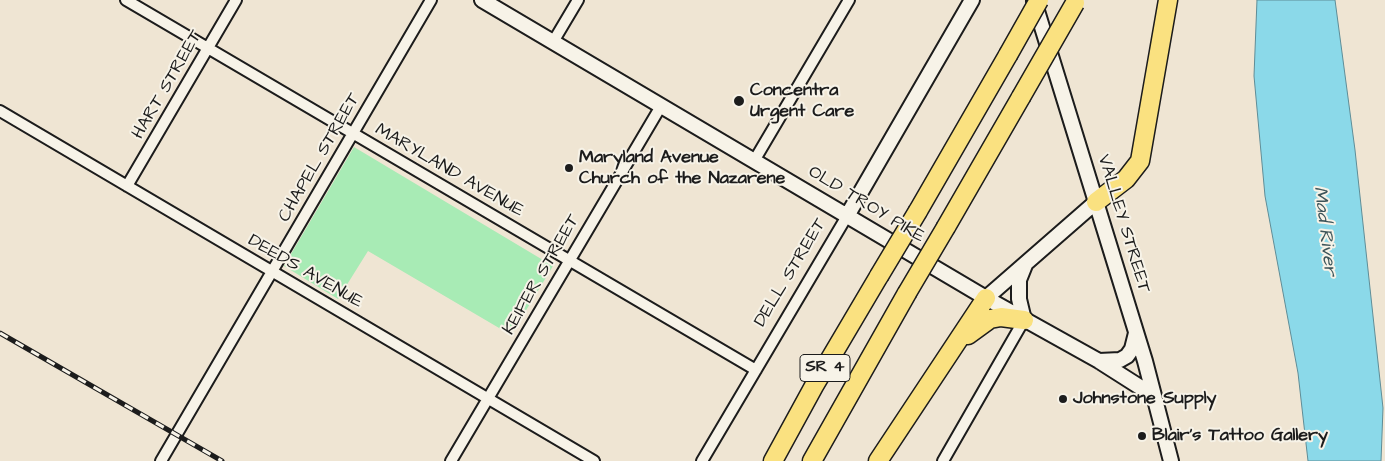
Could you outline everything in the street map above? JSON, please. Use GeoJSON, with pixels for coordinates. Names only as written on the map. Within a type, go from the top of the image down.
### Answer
{"type":"FeatureCollection","features":[{"type":"Feature","properties":{"kind":"highway","name":"SR 4"},"geometry":{"type":"LineString","coordinates":[[773,461],[814,386],[918,211],[1039,0]]}},
{"type":"Feature","properties":{"kind":"highway"},"geometry":{"type":"LineString","coordinates":[[1096,202],[1126,179],[1140,161],[1168,0]]}},
{"type":"Feature","properties":{"kind":"highway","name":"SR 4"},"geometry":{"type":"LineString","coordinates":[[812,461],[1076,1]]}},
{"type":"Feature","properties":{"kind":"highway"},"geometry":{"type":"LineString","coordinates":[[878,461],[986,298]]}},
{"type":"Feature","properties":{"kind":"highway"},"geometry":{"type":"LineString","coordinates":[[956,345],[990,319],[1001,317],[1024,320]]}},
{"type":"Feature","properties":{"kind":"main road","name":"OLD TROY PIKE"},"geometry":{"type":"LineString","coordinates":[[482,0],[986,298],[1099,361],[1154,396]]}},
{"type":"Feature","properties":{"kind":"main road","name":"DELL STREET"},"geometry":{"type":"LineString","coordinates":[[847,216],[972,0]]}},
{"type":"Feature","properties":{"kind":"main road","name":"VALLEY STREET"},"geometry":{"type":"LineString","coordinates":[[1034,0],[1136,332],[1170,461]]}},
{"type":"Feature","properties":{"kind":"main road"},"geometry":{"type":"LineString","coordinates":[[986,298],[1096,202]]}},
{"type":"Feature","properties":{"kind":"main road"},"geometry":{"type":"LineString","coordinates":[[1024,320],[1019,298],[1019,280],[1025,264]]}},
{"type":"Feature","properties":{"kind":"main road"},"geometry":{"type":"LineString","coordinates":[[1099,361],[1120,360],[1127,356],[1132,349],[1136,332]]}},
{"type":"Feature","properties":{"kind":"street","name":"MARYLAND AVENUE"},"geometry":{"type":"LineString","coordinates":[[126,0],[756,370]]}},
{"type":"Feature","properties":{"kind":"street","name":"HART STREET"},"geometry":{"type":"LineString","coordinates":[[127,186],[236,0]]}},
{"type":"Feature","properties":{"kind":"street","name":"CHAPEL STREET"},"geometry":{"type":"LineString","coordinates":[[161,461],[431,0]]}},
{"type":"Feature","properties":{"kind":"street"},"geometry":{"type":"LineString","coordinates":[[553,42],[578,0]]}},
{"type":"Feature","properties":{"kind":"street"},"geometry":{"type":"LineString","coordinates":[[754,161],[849,0]]}},
{"type":"Feature","properties":{"kind":"street","name":"KEIFER STREET"},"geometry":{"type":"LineString","coordinates":[[451,461],[661,106]]}},
{"type":"Feature","properties":{"kind":"street","name":"DEEDS AVENUE"},"geometry":{"type":"LineString","coordinates":[[0,111],[594,461]]}},
{"type":"Feature","properties":{"kind":"street","name":"DELL STREET"},"geometry":{"type":"LineString","coordinates":[[702,461],[847,216]]}},
{"type":"Feature","properties":{"kind":"street"},"geometry":{"type":"LineString","coordinates":[[943,461],[1024,320]]}},
{"type":"Feature","properties":{"kind":"green space"},"geometry":{"type":"Polygon","coordinates":[[[354,147],[553,266],[511,335],[368,251],[338,299],[284,266],[354,147]]]}},
{"type":"Feature","properties":{"kind":"water","name":"Mad River"},"geometry":{"type":"Polygon","coordinates":[[[1257,0],[1335,0],[1355,150],[1383,408],[1381,461],[1308,461],[1298,373],[1265,196],[1254,76],[1257,0]]]}},
{"type":"Feature","properties":{"kind":"railway"},"geometry":{"type":"LineString","coordinates":[[0,333],[222,461]]}},
{"type":"Feature","properties":{"kind":"place","name":"Concentra Urgent Care"},"geometry":{"type":"Point","coordinates":[739,101]}},
{"type":"Feature","properties":{"kind":"place","name":"Maryland Avenue Church of the Nazarene"},"geometry":{"type":"Point","coordinates":[569,168]}},
{"type":"Feature","properties":{"kind":"place","name":"Johnstone Supply"},"geometry":{"type":"Point","coordinates":[1063,399]}},
{"type":"Feature","properties":{"kind":"place","name":"Blair's Tattoo Gallery"},"geometry":{"type":"Point","coordinates":[1142,436]}}]}
